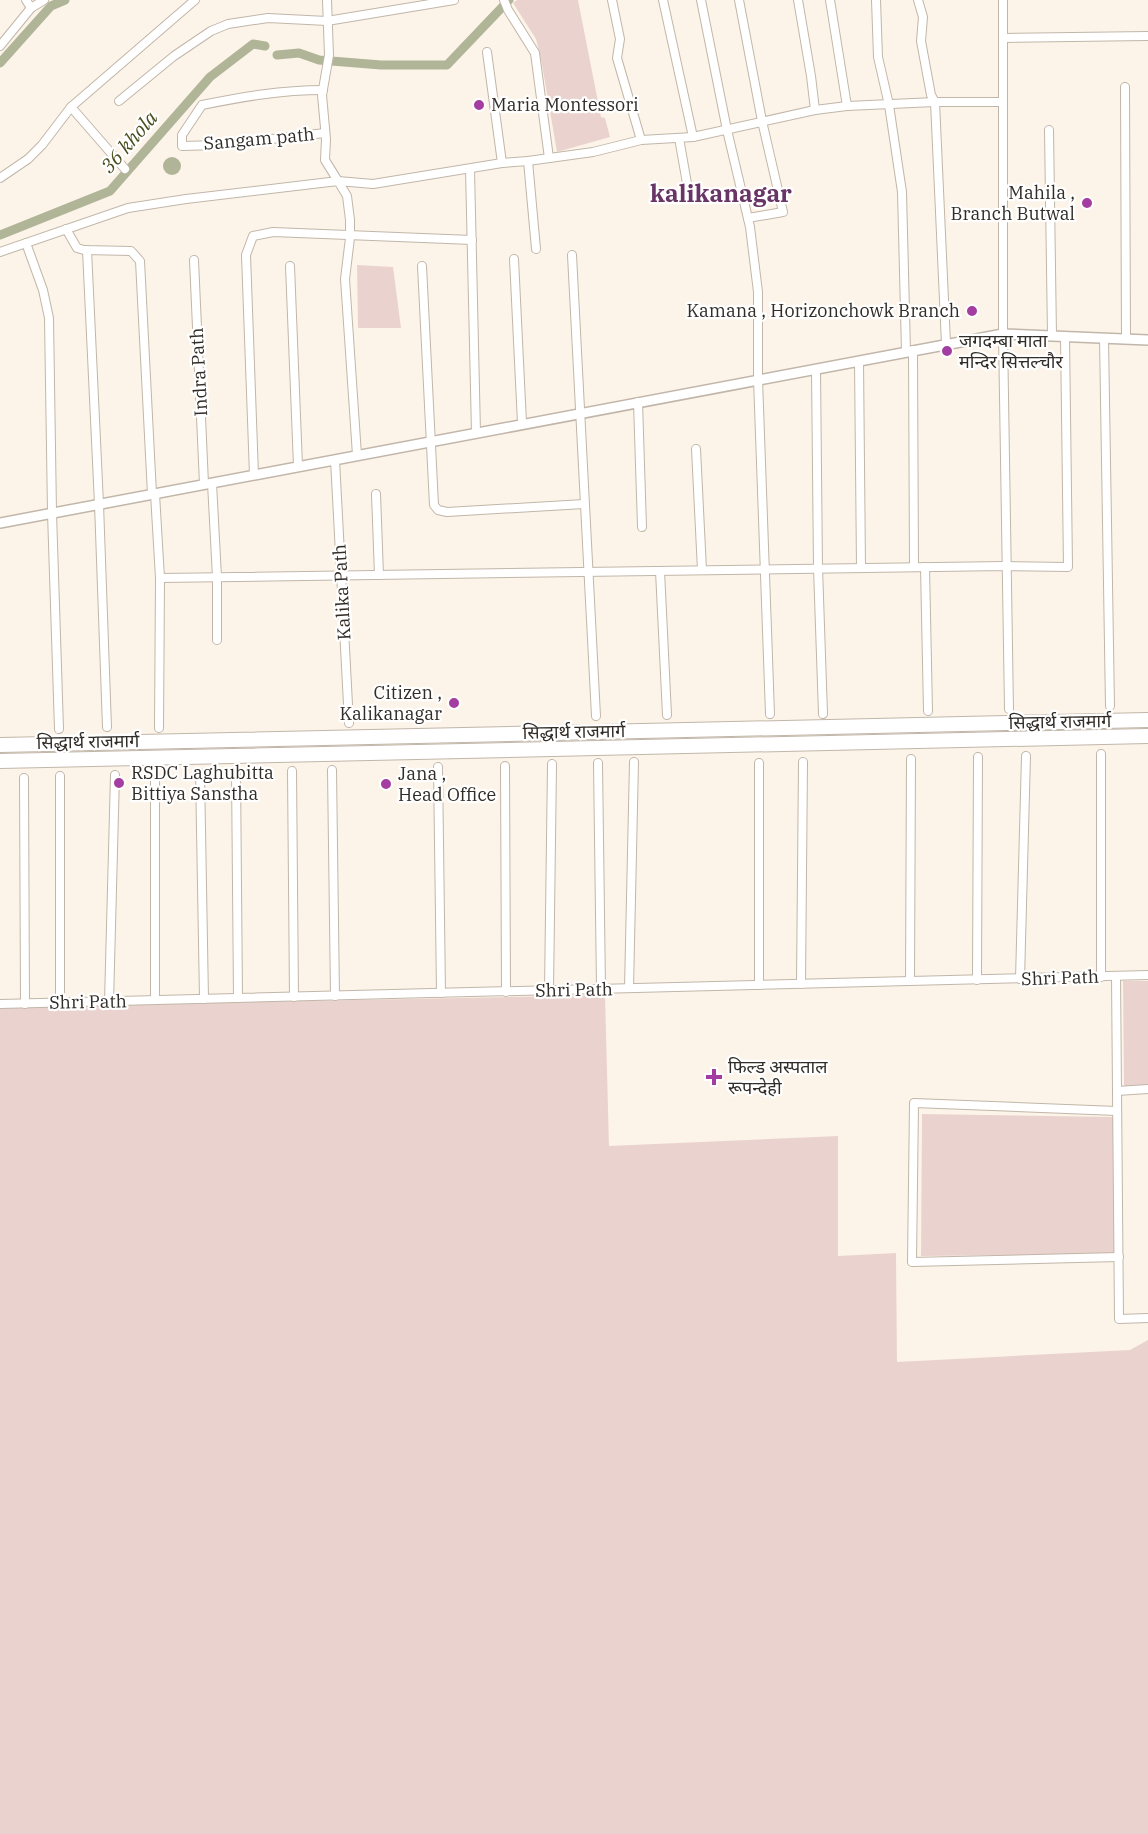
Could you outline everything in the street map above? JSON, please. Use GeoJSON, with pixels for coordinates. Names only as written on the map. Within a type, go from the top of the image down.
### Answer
{"type":"FeatureCollection","features":[{"type":"Feature","properties":{"kind":"highway","name":"सिद्धार्थ राजमार्ग"},"geometry":{"type":"LineString","coordinates":[[0,745],[1148,720]]}},
{"type":"Feature","properties":{"kind":"highway","name":"सिद्धार्थ राजमार्ग"},"geometry":{"type":"LineString","coordinates":[[0,760],[1148,736]]}},
{"type":"Feature","properties":{"kind":"street"},"geometry":{"type":"LineString","coordinates":[[26,0],[31,8]]}},
{"type":"Feature","properties":{"kind":"street"},"geometry":{"type":"LineString","coordinates":[[0,46],[31,8],[44,0]]}},
{"type":"Feature","properties":{"kind":"street"},"geometry":{"type":"LineString","coordinates":[[0,178],[28,159],[42,145],[70,107],[195,0]]}},
{"type":"Feature","properties":{"kind":"street"},"geometry":{"type":"LineString","coordinates":[[327,0],[329,55],[323,90],[325,160],[347,196],[350,234],[345,279],[357,455]]}},
{"type":"Feature","properties":{"kind":"street"},"geometry":{"type":"LineString","coordinates":[[119,101],[174,56],[211,31],[228,24],[268,18],[327,21],[454,0]]}},
{"type":"Feature","properties":{"kind":"street"},"geometry":{"type":"LineString","coordinates":[[504,0],[534,53],[549,158]]}},
{"type":"Feature","properties":{"kind":"street"},"geometry":{"type":"LineString","coordinates":[[612,0],[620,39],[617,58],[641,140]]}},
{"type":"Feature","properties":{"kind":"street"},"geometry":{"type":"LineString","coordinates":[[663,0],[693,137]]}},
{"type":"Feature","properties":{"kind":"street"},"geometry":{"type":"LineString","coordinates":[[701,0],[748,218],[758,292],[758,380],[770,714]]}},
{"type":"Feature","properties":{"kind":"street"},"geometry":{"type":"LineString","coordinates":[[739,0],[762,121],[783,212],[748,218]]}},
{"type":"Feature","properties":{"kind":"street"},"geometry":{"type":"LineString","coordinates":[[798,0],[811,76],[814,110]]}},
{"type":"Feature","properties":{"kind":"street"},"geometry":{"type":"LineString","coordinates":[[830,0],[847,106]]}},
{"type":"Feature","properties":{"kind":"street"},"geometry":{"type":"LineString","coordinates":[[876,0],[878,57],[890,105],[902,192],[909,351],[914,567]]}},
{"type":"Feature","properties":{"kind":"street"},"geometry":{"type":"LineString","coordinates":[[918,0],[923,17],[921,40],[935,102],[946,344]]}},
{"type":"Feature","properties":{"kind":"street"},"geometry":{"type":"LineString","coordinates":[[1003,0],[1003,334],[1009,709]]}},
{"type":"Feature","properties":{"kind":"street"},"geometry":{"type":"LineString","coordinates":[[1003,38],[1148,36]]}},
{"type":"Feature","properties":{"kind":"street"},"geometry":{"type":"LineString","coordinates":[[487,52],[502,162]]}},
{"type":"Feature","properties":{"kind":"street"},"geometry":{"type":"LineString","coordinates":[[1125,87],[1126,339]]}},
{"type":"Feature","properties":{"kind":"street","name":"Sangam path"},"geometry":{"type":"LineString","coordinates":[[323,90],[257,94],[202,105],[182,135],[182,146],[219,145],[325,133]]}},
{"type":"Feature","properties":{"kind":"street"},"geometry":{"type":"LineString","coordinates":[[0,252],[128,208],[144,205],[338,182],[373,184],[502,162],[528,161],[593,152],[641,140],[693,137],[814,110],[847,106],[1003,102]]}},
{"type":"Feature","properties":{"kind":"street"},"geometry":{"type":"LineString","coordinates":[[70,107],[125,169]]}},
{"type":"Feature","properties":{"kind":"street"},"geometry":{"type":"LineString","coordinates":[[1049,130],[1052,336]]}},
{"type":"Feature","properties":{"kind":"street"},"geometry":{"type":"LineString","coordinates":[[679,138],[688,189]]}},
{"type":"Feature","properties":{"kind":"street"},"geometry":{"type":"LineString","coordinates":[[528,161],[536,249]]}},
{"type":"Feature","properties":{"kind":"street"},"geometry":{"type":"LineString","coordinates":[[470,169],[476,433]]}},
{"type":"Feature","properties":{"kind":"street"},"geometry":{"type":"LineString","coordinates":[[66,229],[77,248],[131,251],[140,261],[160,578],[159,728]]}},
{"type":"Feature","properties":{"kind":"street"},"geometry":{"type":"LineString","coordinates":[[254,475],[246,255],[253,236],[273,232],[472,240]]}},
{"type":"Feature","properties":{"kind":"street"},"geometry":{"type":"LineString","coordinates":[[26,243],[43,291],[49,318],[59,729]]}},
{"type":"Feature","properties":{"kind":"street"},"geometry":{"type":"LineString","coordinates":[[87,250],[107,727]]}},
{"type":"Feature","properties":{"kind":"street"},"geometry":{"type":"LineString","coordinates":[[572,255],[596,716]]}},
{"type":"Feature","properties":{"kind":"street"},"geometry":{"type":"LineString","coordinates":[[514,259],[522,423]]}},
{"type":"Feature","properties":{"kind":"street","name":"Indra Path"},"geometry":{"type":"LineString","coordinates":[[194,260],[208,483],[217,577],[217,640]]}},
{"type":"Feature","properties":{"kind":"street"},"geometry":{"type":"LineString","coordinates":[[290,266],[298,466]]}},
{"type":"Feature","properties":{"kind":"street"},"geometry":{"type":"LineString","coordinates":[[422,266],[434,505],[438,510],[447,512],[584,504]]}},
{"type":"Feature","properties":{"kind":"street"},"geometry":{"type":"LineString","coordinates":[[0,523],[1003,334],[1148,340]]}},
{"type":"Feature","properties":{"kind":"street"},"geometry":{"type":"LineString","coordinates":[[160,578],[818,568],[1068,567],[1065,337]]}},
{"type":"Feature","properties":{"kind":"street"},"geometry":{"type":"LineString","coordinates":[[1104,338],[1110,706]]}},
{"type":"Feature","properties":{"kind":"street"},"geometry":{"type":"LineString","coordinates":[[859,361],[861,568]]}},
{"type":"Feature","properties":{"kind":"street"},"geometry":{"type":"LineString","coordinates":[[816,369],[818,568],[823,714]]}},
{"type":"Feature","properties":{"kind":"street"},"geometry":{"type":"LineString","coordinates":[[638,402],[642,527]]}},
{"type":"Feature","properties":{"kind":"street"},"geometry":{"type":"LineString","coordinates":[[696,449],[702,570]]}},
{"type":"Feature","properties":{"kind":"street","name":"Kalika Path"},"geometry":{"type":"LineString","coordinates":[[335,460],[349,723]]}},
{"type":"Feature","properties":{"kind":"street"},"geometry":{"type":"LineString","coordinates":[[376,494],[379,575]]}},
{"type":"Feature","properties":{"kind":"street"},"geometry":{"type":"LineString","coordinates":[[925,567],[928,711]]}},
{"type":"Feature","properties":{"kind":"street"},"geometry":{"type":"LineString","coordinates":[[660,571],[667,715]]}},
{"type":"Feature","properties":{"kind":"street"},"geometry":{"type":"LineString","coordinates":[[1101,754],[1101,976]]}},
{"type":"Feature","properties":{"kind":"street"},"geometry":{"type":"LineString","coordinates":[[1020,979],[1026,756]]}},
{"type":"Feature","properties":{"kind":"street"},"geometry":{"type":"LineString","coordinates":[[977,980],[978,757]]}},
{"type":"Feature","properties":{"kind":"street"},"geometry":{"type":"LineString","coordinates":[[910,981],[911,759]]}},
{"type":"Feature","properties":{"kind":"street"},"geometry":{"type":"LineString","coordinates":[[629,988],[634,762]]}},
{"type":"Feature","properties":{"kind":"street"},"geometry":{"type":"LineString","coordinates":[[759,762],[759,985]]}},
{"type":"Feature","properties":{"kind":"street"},"geometry":{"type":"LineString","coordinates":[[801,984],[803,762]]}},
{"type":"Feature","properties":{"kind":"street"},"geometry":{"type":"LineString","coordinates":[[598,763],[601,989]]}},
{"type":"Feature","properties":{"kind":"street"},"geometry":{"type":"LineString","coordinates":[[549,990],[552,764]]}},
{"type":"Feature","properties":{"kind":"street"},"geometry":{"type":"LineString","coordinates":[[505,766],[506,992]]}},
{"type":"Feature","properties":{"kind":"street"},"geometry":{"type":"LineString","coordinates":[[438,767],[441,993]]}},
{"type":"Feature","properties":{"kind":"street"},"geometry":{"type":"LineString","coordinates":[[332,770],[334,996]]}},
{"type":"Feature","properties":{"kind":"street"},"geometry":{"type":"LineString","coordinates":[[292,771],[294,997]]}},
{"type":"Feature","properties":{"kind":"street"},"geometry":{"type":"LineString","coordinates":[[236,772],[238,998]]}},
{"type":"Feature","properties":{"kind":"street"},"geometry":{"type":"LineString","coordinates":[[200,773],[204,999]]}},
{"type":"Feature","properties":{"kind":"street"},"geometry":{"type":"LineString","coordinates":[[155,774],[155,1000]]}},
{"type":"Feature","properties":{"kind":"street"},"geometry":{"type":"LineString","coordinates":[[109,1002],[115,775]]}},
{"type":"Feature","properties":{"kind":"street"},"geometry":{"type":"LineString","coordinates":[[60,776],[60,1002]]}},
{"type":"Feature","properties":{"kind":"street"},"geometry":{"type":"LineString","coordinates":[[24,777],[25,1004]]}},
{"type":"Feature","properties":{"kind":"street","name":"Shri Path"},"geometry":{"type":"LineString","coordinates":[[0,1004],[1148,975]]}},
{"type":"Feature","properties":{"kind":"street"},"geometry":{"type":"LineString","coordinates":[[1116,976],[1119,1319],[1148,1318]]}},
{"type":"Feature","properties":{"kind":"street"},"geometry":{"type":"LineString","coordinates":[[1117,1091],[1148,1089]]}},
{"type":"Feature","properties":{"kind":"street"},"geometry":{"type":"LineString","coordinates":[[1118,1111],[914,1103],[912,1262],[1119,1257]]}},
{"type":"Feature","properties":{"kind":"shaded area"},"geometry":{"type":"Polygon","coordinates":[[[517,0],[578,0],[601,117],[605,118],[610,137],[557,152],[536,39],[513,3],[517,0]]]}},
{"type":"Feature","properties":{"kind":"shaded area"},"geometry":{"type":"Polygon","coordinates":[[[172,157],[178,160],[181,166],[178,172],[172,175],[166,172],[163,166],[166,160],[172,157]]]}},
{"type":"Feature","properties":{"kind":"shaded area"},"geometry":{"type":"Polygon","coordinates":[[[357,265],[393,267],[401,328],[358,328],[357,265]]]}},
{"type":"Feature","properties":{"kind":"shaded area"},"geometry":{"type":"Polygon","coordinates":[[[1123,981],[1148,981],[1148,1085],[1124,1087],[1123,981]]]}},
{"type":"Feature","properties":{"kind":"shaded area"},"geometry":{"type":"Polygon","coordinates":[[[605,995],[609,1146],[838,1136],[838,1256],[896,1253],[897,1362],[1130,1350],[1148,1340],[1148,1834],[0,1834],[0,1007],[605,995]]]}},
{"type":"Feature","properties":{"kind":"shaded area"},"geometry":{"type":"Polygon","coordinates":[[[922,1114],[1113,1117],[1115,1254],[921,1256],[922,1114]]]}},
{"type":"Feature","properties":{"kind":"waterway"},"geometry":{"type":"LineString","coordinates":[[0,63],[51,6],[65,0]]}},
{"type":"Feature","properties":{"kind":"waterway","name":"36 khola"},"geometry":{"type":"LineString","coordinates":[[277,55],[299,53],[319,60],[381,65],[447,65],[509,0]]}},
{"type":"Feature","properties":{"kind":"waterway","name":"36 khola"},"geometry":{"type":"LineString","coordinates":[[0,235],[110,191],[210,77],[253,44],[265,46]]}},
{"type":"Feature","properties":{"kind":"place","name":"Maria Montessori"},"geometry":{"type":"Point","coordinates":[479,105]}},
{"type":"Feature","properties":{"kind":"place","name":"Mahila , Branch Butwal"},"geometry":{"type":"Point","coordinates":[1087,203]}},
{"type":"Feature","properties":{"kind":"place","name":"Kamana , Horizonchowk Branch"},"geometry":{"type":"Point","coordinates":[972,311]}},
{"type":"Feature","properties":{"kind":"place","name":"जगदम्बा माता मन्दिर सित्तल्चौर"},"geometry":{"type":"Point","coordinates":[947,351]}},
{"type":"Feature","properties":{"kind":"place","name":"Citizen , Kalikanagar"},"geometry":{"type":"Point","coordinates":[454,703]}},
{"type":"Feature","properties":{"kind":"place","name":"RSDC Laghubitta Bittiya Sanstha"},"geometry":{"type":"Point","coordinates":[119,783]}},
{"type":"Feature","properties":{"kind":"place","name":"Jana , Head Office"},"geometry":{"type":"Point","coordinates":[386,784]}},
{"type":"Feature","properties":{"kind":"place","name":"फिल्ड अस्पताल रूपन्देही"},"geometry":{"type":"Point","coordinates":[714,1077]}},
{"type":"Feature","properties":{"kind":"district","name":"kalikanagar"},"geometry":{"type":"Point","coordinates":[721,194]}}]}
